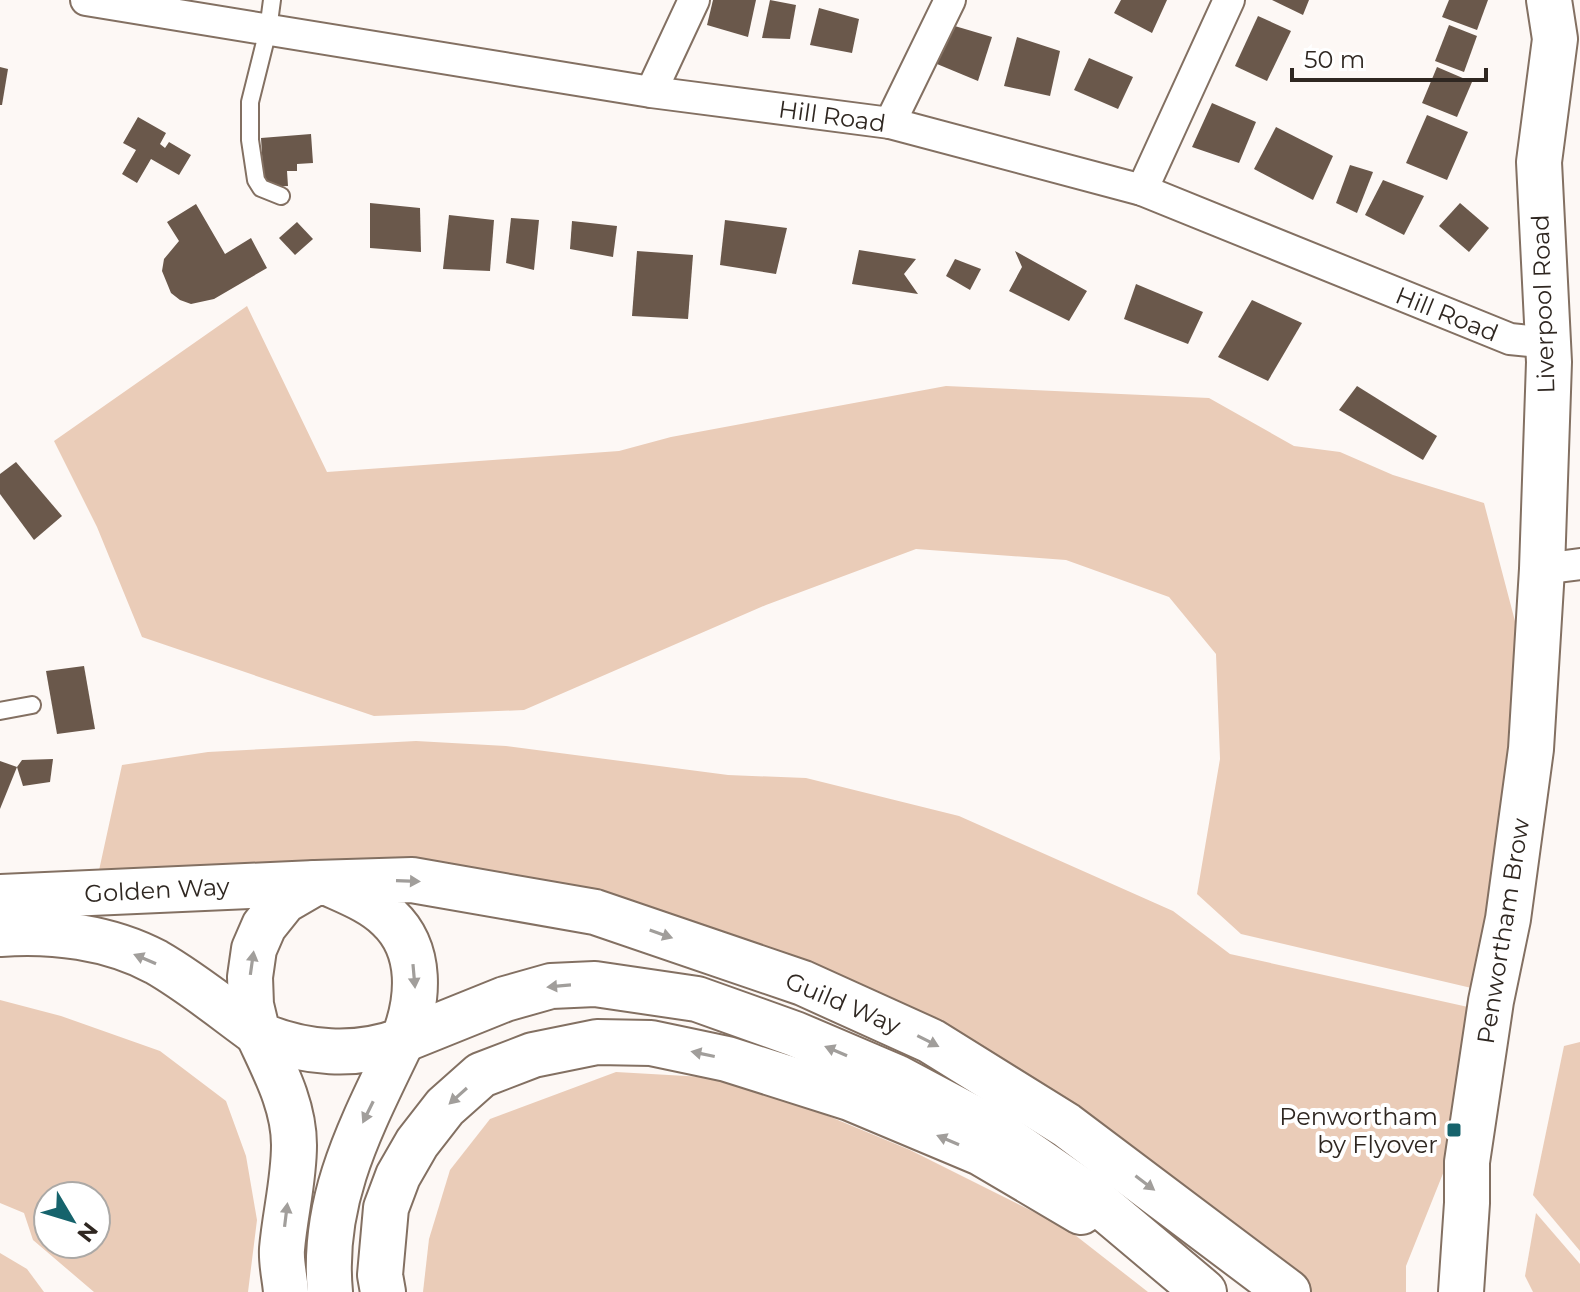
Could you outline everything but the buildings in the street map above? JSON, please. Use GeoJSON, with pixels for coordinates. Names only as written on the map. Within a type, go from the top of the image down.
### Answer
{"type":"FeatureCollection","features":[{"type":"Feature","properties":{"kind":"main road","name":"Liverpool Road"},"geometry":{"type":"LineString","coordinates":[[1561,567],[1539,162],[1552,19],[1573,9],[1575,0]]}},
{"type":"Feature","properties":{"kind":"main road","name":"Penwortham Brow"},"geometry":{"type":"LineString","coordinates":[[1461,1292],[1467,1162],[1491,1001],[1508,919],[1531,749],[1561,567]]}},
{"type":"Feature","properties":{"kind":"main road","name":"Guild Way"},"geometry":{"type":"LineString","coordinates":[[322,883],[412,880],[595,912],[803,983],[931,1041],[1066,1125],[1288,1292]]}},
{"type":"Feature","properties":{"kind":"main road","name":"Golden Way"},"geometry":{"type":"LineString","coordinates":[[0,897],[322,883]]}},
{"type":"Feature","properties":{"kind":"main road"},"geometry":{"type":"LineString","coordinates":[[286,1292],[282,1253],[293,1158],[292,1122],[282,1086],[258,1033],[251,1005],[250,977],[254,949],[264,926],[284,901],[322,883],[361,899],[388,916],[404,935],[413,962],[416,993],[413,1015],[357,1135],[337,1190],[329,1236],[330,1292]]}},
{"type":"Feature","properties":{"kind":"main road","name":"Golden Way"},"geometry":{"type":"LineString","coordinates":[[0,934],[64,933],[113,946],[155,962],[258,1033]]}},
{"type":"Feature","properties":{"kind":"main road","name":"Guild Way"},"geometry":{"type":"LineString","coordinates":[[402,1041],[505,999],[551,986],[595,984],[697,999],[795,1034],[896,1077],[988,1126],[1091,1197],[1204,1292]]}},
{"type":"Feature","properties":{"kind":"main road"},"geometry":{"type":"LineString","coordinates":[[258,1033],[283,1045],[313,1052],[347,1051],[402,1041]]}},
{"type":"Feature","properties":{"kind":"main road"},"geometry":{"type":"LineString","coordinates":[[383,1292],[380,1275],[386,1208],[398,1176],[417,1143],[445,1107],[481,1075],[533,1055],[597,1042],[651,1043],[727,1059],[850,1098],[981,1153],[1163,1259]]}},
{"type":"Feature","properties":{"kind":"street","name":"Hill Road"},"geometry":{"type":"LineString","coordinates":[[86,0],[270,15],[651,92],[890,123],[1142,190],[1510,339],[1548,343]]}},
{"type":"Feature","properties":{"kind":"street"},"geometry":{"type":"LineString","coordinates":[[651,92],[694,0]]}},
{"type":"Feature","properties":{"kind":"street"},"geometry":{"type":"LineString","coordinates":[[890,123],[950,0]]}},
{"type":"Feature","properties":{"kind":"street"},"geometry":{"type":"LineString","coordinates":[[1142,190],[1229,0]]}},
{"type":"Feature","properties":{"kind":"lane"},"geometry":{"type":"LineString","coordinates":[[270,15],[250,102],[250,140],[258,185],[281,196]]}},
{"type":"Feature","properties":{"kind":"lane"},"geometry":{"type":"LineString","coordinates":[[0,711],[32,705]]}},
{"type":"Feature","properties":{"kind":"shaded area"},"geometry":{"type":"Polygon","coordinates":[[[247,306],[327,472],[619,451],[671,437],[946,386],[1209,398],[1294,446],[1340,452],[1393,475],[1484,503],[1516,625],[1506,827],[1480,990],[1241,934],[1197,894],[1220,759],[1216,654],[1169,597],[1066,560],[916,549],[766,605],[524,710],[374,716],[142,637],[97,527],[54,441],[247,306]]]}},
{"type":"Feature","properties":{"kind":"shaded area"},"geometry":{"type":"Polygon","coordinates":[[[416,741],[506,746],[728,775],[806,778],[959,816],[1173,911],[1230,954],[1477,1009],[1450,1156],[1406,1266],[1406,1292],[1309,1292],[1177,1185],[675,922],[98,875],[122,765],[208,752],[416,741]]]}},
{"type":"Feature","properties":{"kind":"shaded area"},"geometry":{"type":"Polygon","coordinates":[[[0,1000],[61,1016],[160,1051],[226,1101],[246,1156],[257,1220],[248,1292],[94,1292],[56,1260],[112,1260],[112,1180],[32,1180],[32,1237],[24,1213],[0,1203],[0,1000]]]}},
{"type":"Feature","properties":{"kind":"shaded area"},"geometry":{"type":"Polygon","coordinates":[[[1580,1042],[1580,1251],[1533,1195],[1564,1046],[1580,1042]]]}},
{"type":"Feature","properties":{"kind":"shaded area"},"geometry":{"type":"Polygon","coordinates":[[[616,1072],[739,1079],[910,1150],[1066,1228],[1148,1292],[423,1292],[429,1239],[450,1170],[490,1119],[616,1072]]]}},
{"type":"Feature","properties":{"kind":"shaded area"},"geometry":{"type":"Polygon","coordinates":[[[1536,1213],[1580,1264],[1580,1292],[1533,1292],[1525,1276],[1536,1213]]]}},
{"type":"Feature","properties":{"kind":"shaded area"},"geometry":{"type":"Polygon","coordinates":[[[0,1253],[27,1269],[44,1292],[0,1292],[0,1253]]]}},
{"type":"Feature","properties":{"kind":"place","name":"Penwortham by Flyover"},"geometry":{"type":"Point","coordinates":[1454,1130]}}]}
